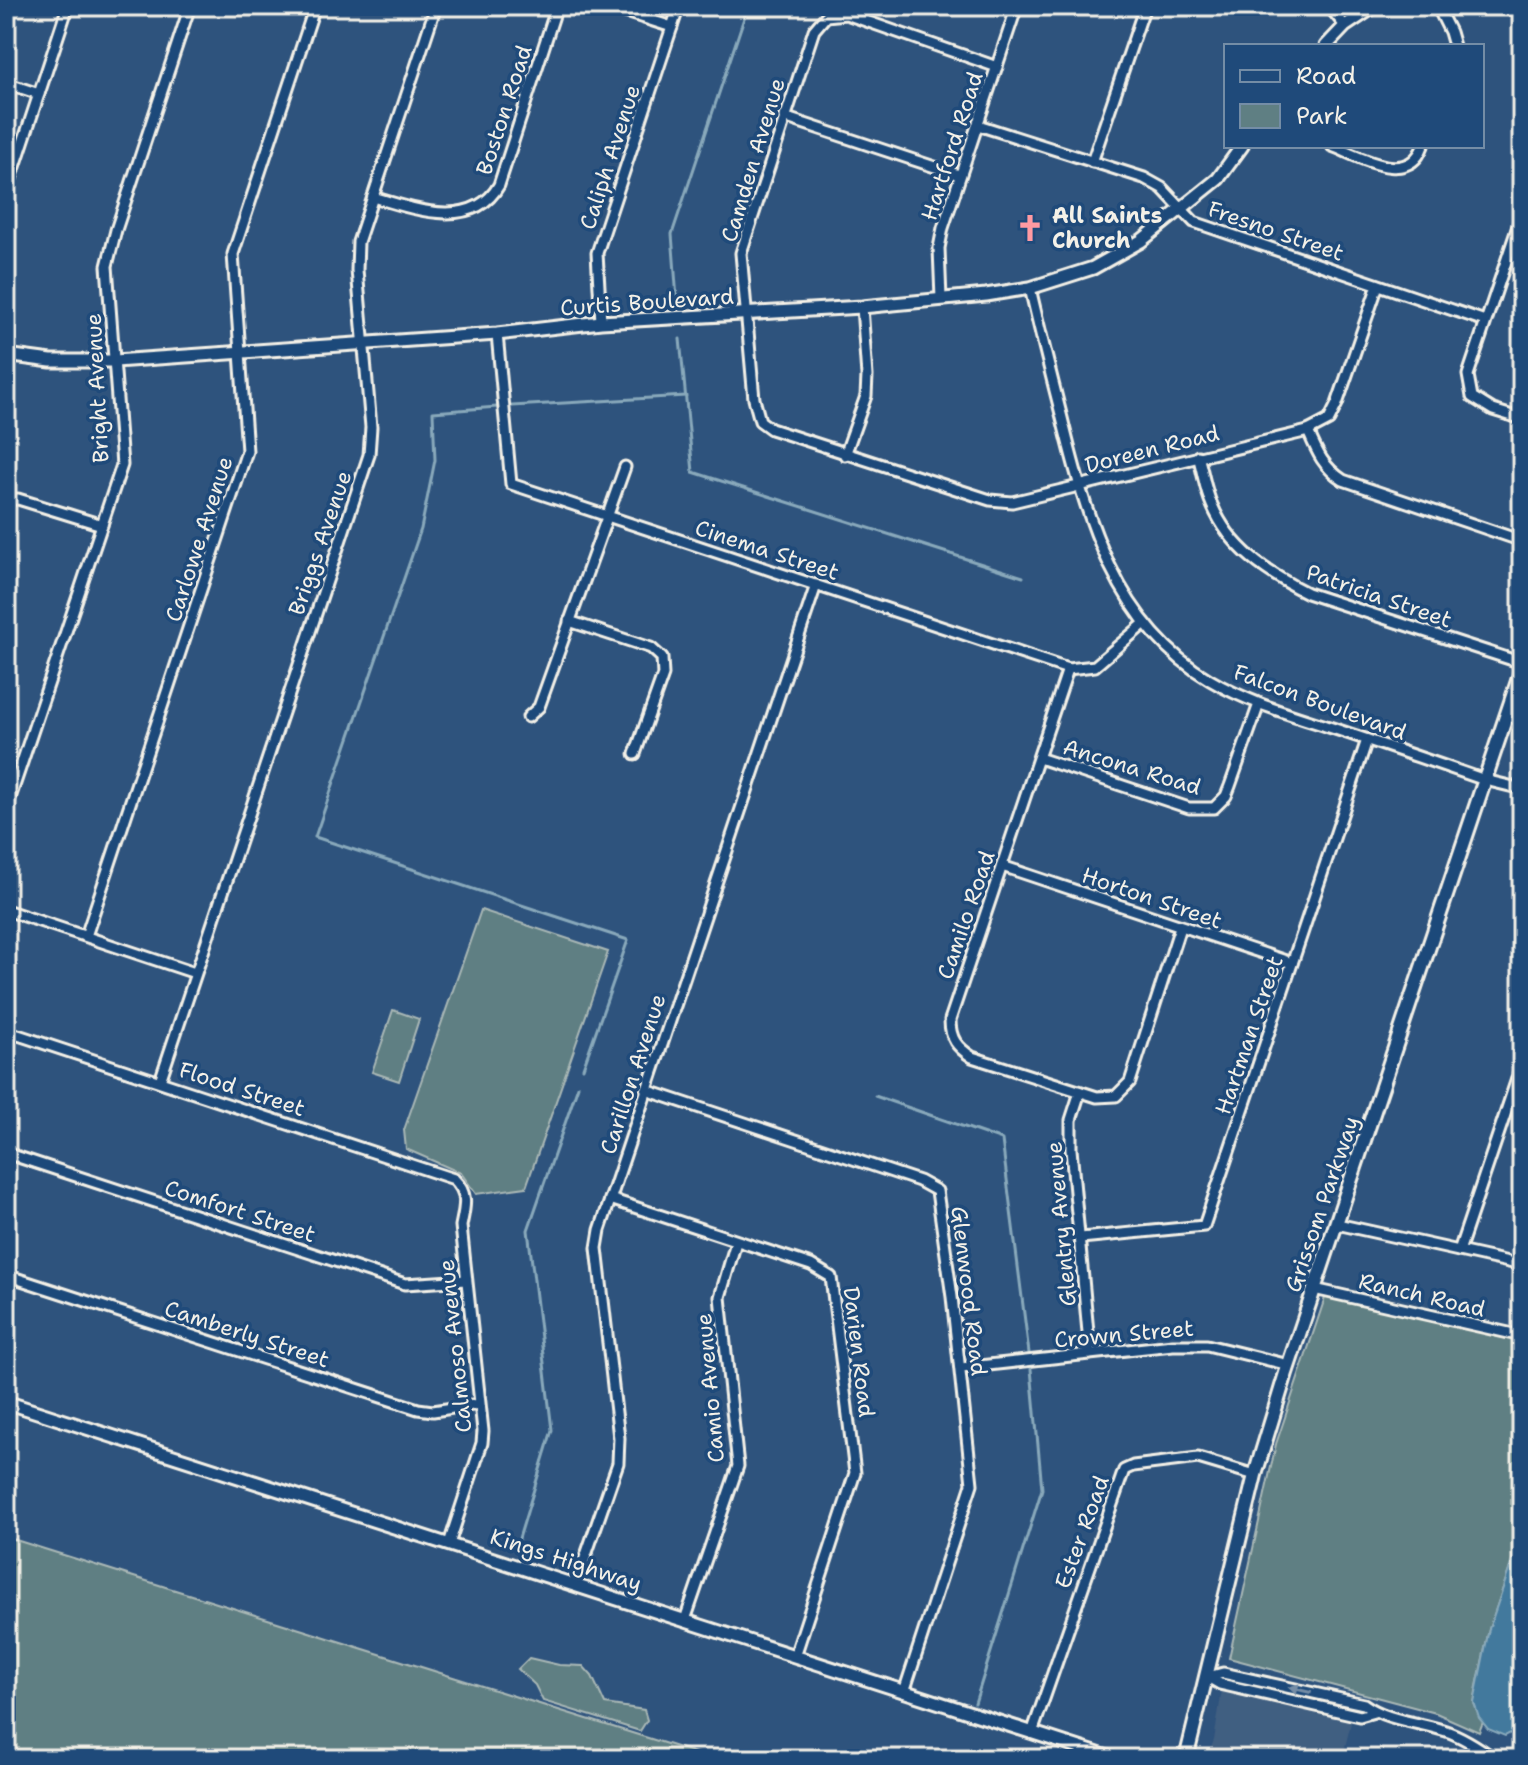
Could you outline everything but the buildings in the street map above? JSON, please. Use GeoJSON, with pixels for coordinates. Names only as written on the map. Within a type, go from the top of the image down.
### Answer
{"type":"FeatureCollection","features":[{"type":"Feature","properties":{"kind":"main road","name":"Grissom Parkway"},"geometry":{"type":"LineString","coordinates":[[1186,1759],[1255,1475],[1314,1289],[1522,669]]}},
{"type":"Feature","properties":{"kind":"street"},"geometry":{"type":"LineString","coordinates":[[6,194],[68,6]]}},
{"type":"Feature","properties":{"kind":"street","name":"Bright Avenue"},"geometry":{"type":"LineString","coordinates":[[6,810],[122,465],[107,266],[190,6]]}},
{"type":"Feature","properties":{"kind":"street","name":"Carlowe Avenue"},"geometry":{"type":"LineString","coordinates":[[86,936],[247,451],[233,254],[315,6]]}},
{"type":"Feature","properties":{"kind":"street","name":"Briggs Avenue"},"geometry":{"type":"LineString","coordinates":[[160,1081],[369,455],[371,427],[357,270],[358,242],[436,6]]}},
{"type":"Feature","properties":{"kind":"street","name":"Boston Road"},"geometry":{"type":"LineString","coordinates":[[373,197],[418,211],[449,213],[480,208],[491,198],[499,185],[557,6]]}},
{"type":"Feature","properties":{"kind":"street"},"geometry":{"type":"LineString","coordinates":[[607,6],[672,27]]}},
{"type":"Feature","properties":{"kind":"street","name":"Caliph Avenue"},"geometry":{"type":"LineString","coordinates":[[601,322],[597,253],[679,6]]}},
{"type":"Feature","properties":{"kind":"street","name":"Hartford Road"},"geometry":{"type":"LineString","coordinates":[[941,299],[939,248],[959,175],[1017,6]]}},
{"type":"Feature","properties":{"kind":"street"},"geometry":{"type":"LineString","coordinates":[[1092,162],[1145,6]]}},
{"type":"Feature","properties":{"kind":"street"},"geometry":{"type":"LineString","coordinates":[[1329,6],[1345,26]]}},
{"type":"Feature","properties":{"kind":"street"},"geometry":{"type":"LineString","coordinates":[[1328,44],[1345,26],[1375,6]]}},
{"type":"Feature","properties":{"kind":"street"},"geometry":{"type":"LineString","coordinates":[[1437,6],[1453,44]]}},
{"type":"Feature","properties":{"kind":"street","name":"Camden Avenue"},"geometry":{"type":"LineString","coordinates":[[845,455],[771,429],[760,421],[754,399],[741,253],[814,30],[826,16],[846,14],[997,67]]}},
{"type":"Feature","properties":{"kind":"street"},"geometry":{"type":"LineString","coordinates":[[6,83],[39,94]]}},
{"type":"Feature","properties":{"kind":"street"},"geometry":{"type":"LineString","coordinates":[[784,117],[959,175]]}},
{"type":"Feature","properties":{"kind":"street","name":"Fresno Street"},"geometry":{"type":"LineString","coordinates":[[978,125],[1144,178],[1162,188],[1194,222],[1485,321]]}},
{"type":"Feature","properties":{"kind":"street","name":"Curtis Boulevard"},"geometry":{"type":"LineString","coordinates":[[6,355],[51,361],[115,361],[497,334],[601,322],[862,307],[1030,288],[1093,268],[1141,241],[1218,179],[1241,148]]}},
{"type":"Feature","properties":{"kind":"street"},"geometry":{"type":"LineString","coordinates":[[1338,148],[1390,167],[1405,167],[1420,155],[1422,148]]}},
{"type":"Feature","properties":{"kind":"street"},"geometry":{"type":"LineString","coordinates":[[1522,214],[1468,375],[1472,397],[1493,410],[1522,419]]}},
{"type":"Feature","properties":{"kind":"street","name":"Doreen Road"},"geometry":{"type":"LineString","coordinates":[[845,455],[990,500],[1012,502],[1308,431],[1329,420],[1337,404],[1378,285]]}},
{"type":"Feature","properties":{"kind":"street","name":"Falcon Boulevard"},"geometry":{"type":"LineString","coordinates":[[1030,288],[1079,486],[1094,532],[1118,584],[1145,623],[1174,653],[1209,680],[1259,704],[1485,780],[1522,789]]}},
{"type":"Feature","properties":{"kind":"street"},"geometry":{"type":"LineString","coordinates":[[845,455],[866,396],[862,307]]}},
{"type":"Feature","properties":{"kind":"street","name":"Cinema Street"},"geometry":{"type":"LineString","coordinates":[[497,334],[511,484],[1068,669]]}},
{"type":"Feature","properties":{"kind":"street"},"geometry":{"type":"LineString","coordinates":[[1308,431],[1319,459],[1329,471],[1343,480],[1522,541]]}},
{"type":"Feature","properties":{"kind":"street","name":"Patricia Street"},"geometry":{"type":"LineString","coordinates":[[1198,456],[1212,505],[1230,537],[1253,560],[1279,579],[1307,593],[1522,663]]}},
{"type":"Feature","properties":{"kind":"street"},"geometry":{"type":"LineString","coordinates":[[528,717],[539,707],[625,467]]}},
{"type":"Feature","properties":{"kind":"street"},"geometry":{"type":"LineString","coordinates":[[6,500],[18,499],[102,525]]}},
{"type":"Feature","properties":{"kind":"street","name":"Carillon Avenue"},"geometry":{"type":"LineString","coordinates":[[576,1584],[618,1463],[619,1438],[597,1248],[600,1230],[816,585]]}},
{"type":"Feature","properties":{"kind":"street"},"geometry":{"type":"LineString","coordinates":[[569,621],[651,648],[662,658],[663,675],[635,754]]}},
{"type":"Feature","properties":{"kind":"street"},"geometry":{"type":"LineString","coordinates":[[1068,669],[1095,666],[1145,623]]}},
{"type":"Feature","properties":{"kind":"street","name":"Camilo Road"},"geometry":{"type":"LineString","coordinates":[[1068,669],[950,1020],[950,1035],[960,1049],[972,1057],[1080,1092]]}},
{"type":"Feature","properties":{"kind":"street","name":"Ancona Road"},"geometry":{"type":"LineString","coordinates":[[1039,758],[1189,808],[1214,808],[1226,796],[1259,704]]}},
{"type":"Feature","properties":{"kind":"street","name":"Hartman Street"},"geometry":{"type":"LineString","coordinates":[[1081,1238],[1204,1226],[1367,740]]}},
{"type":"Feature","properties":{"kind":"street","name":"Horton Street"},"geometry":{"type":"LineString","coordinates":[[1002,866],[1292,963]]}},
{"type":"Feature","properties":{"kind":"street"},"geometry":{"type":"LineString","coordinates":[[6,910],[195,973]]}},
{"type":"Feature","properties":{"kind":"street"},"geometry":{"type":"LineString","coordinates":[[1080,1092],[1097,1097],[1116,1096],[1130,1082],[1180,927]]}},
{"type":"Feature","properties":{"kind":"street","name":"Flood Street"},"geometry":{"type":"LineString","coordinates":[[6,1031],[454,1179],[463,1188]]}},
{"type":"Feature","properties":{"kind":"street"},"geometry":{"type":"LineString","coordinates":[[1459,1251],[1522,1064]]}},
{"type":"Feature","properties":{"kind":"street","name":"Glenwood Road"},"geometry":{"type":"LineString","coordinates":[[646,1090],[919,1181],[937,1191],[961,1368],[972,1484],[904,1692]]}},
{"type":"Feature","properties":{"kind":"street","name":"Glentry Avenue"},"geometry":{"type":"LineString","coordinates":[[1080,1092],[1071,1120],[1071,1149],[1090,1354]]}},
{"type":"Feature","properties":{"kind":"street","name":"Comfort Street"},"geometry":{"type":"LineString","coordinates":[[6,1153],[405,1284],[466,1280]]}},
{"type":"Feature","properties":{"kind":"street","name":"Calmoso Avenue"},"geometry":{"type":"LineString","coordinates":[[449,1544],[482,1443],[461,1226],[465,1199],[463,1188]]}},
{"type":"Feature","properties":{"kind":"street","name":"Darien Road"},"geometry":{"type":"LineString","coordinates":[[610,1199],[811,1265],[831,1277],[855,1473],[795,1656]]}},
{"type":"Feature","properties":{"kind":"street"},"geometry":{"type":"LineString","coordinates":[[1337,1224],[1522,1265]]}},
{"type":"Feature","properties":{"kind":"street","name":"Camio Avenue"},"geometry":{"type":"LineString","coordinates":[[685,1620],[738,1466],[720,1297],[736,1242]]}},
{"type":"Feature","properties":{"kind":"street","name":"Camberly Street"},"geometry":{"type":"LineString","coordinates":[[6,1275],[418,1409],[433,1411],[479,1404]]}},
{"type":"Feature","properties":{"kind":"street","name":"Ranch Road"},"geometry":{"type":"LineString","coordinates":[[1314,1289],[1522,1336]]}},
{"type":"Feature","properties":{"kind":"street","name":"Crown Street"},"geometry":{"type":"LineString","coordinates":[[961,1368],[1173,1345],[1207,1345],[1289,1365]]}},
{"type":"Feature","properties":{"kind":"street","name":"Kings Highway"},"geometry":{"type":"LineString","coordinates":[[6,1402],[1114,1759]]}},
{"type":"Feature","properties":{"kind":"street","name":"Ester Road"},"geometry":{"type":"LineString","coordinates":[[1032,1733],[1124,1470],[1133,1466],[1198,1458],[1255,1475]]}},
{"type":"Feature","properties":{"kind":"street"},"geometry":{"type":"LineString","coordinates":[[1208,1677],[1220,1684],[1360,1716],[1374,1712],[1448,1731],[1495,1759]]}},
{"type":"Feature","properties":{"kind":"shaded area"},"geometry":{"type":"Polygon","coordinates":[[[1522,1532],[1522,1727],[1505,1736],[1488,1729],[1479,1718],[1474,1703],[1489,1629],[1522,1532]]]}},
{"type":"Feature","properties":{"kind":"shaded area"},"geometry":{"type":"Polygon","coordinates":[[[1222,1690],[1352,1719],[1342,1759],[1207,1759],[1214,1740],[1222,1690]]]}},
{"type":"Feature","properties":{"kind":"green space"},"geometry":{"type":"Polygon","coordinates":[[[481,910],[608,952],[526,1187],[476,1194],[461,1173],[406,1149],[404,1130],[481,910]]]}},
{"type":"Feature","properties":{"kind":"green space"},"geometry":{"type":"Polygon","coordinates":[[[393,1010],[419,1019],[399,1081],[372,1072],[393,1010]]]}},
{"type":"Feature","properties":{"kind":"green space"},"geometry":{"type":"Polygon","coordinates":[[[1327,1292],[1522,1340],[1522,1532],[1489,1629],[1474,1703],[1483,1722],[1479,1732],[1436,1713],[1229,1658],[1276,1444],[1327,1292]]]}},
{"type":"Feature","properties":{"kind":"green space"},"geometry":{"type":"Polygon","coordinates":[[[6,1537],[715,1759],[6,1759],[6,1537]]]}},
{"type":"Feature","properties":{"kind":"green space"},"geometry":{"type":"Polygon","coordinates":[[[529,1658],[559,1665],[583,1666],[592,1676],[605,1704],[644,1710],[647,1720],[640,1731],[543,1701],[535,1685],[518,1669],[529,1658]]]}},
{"type":"Feature","properties":{"kind":"waterway"},"geometry":{"type":"LineString","coordinates":[[677,299],[672,234],[748,6]]}},
{"type":"Feature","properties":{"kind":"waterway"},"geometry":{"type":"LineString","coordinates":[[680,339],[693,472],[1023,577]]}},
{"type":"Feature","properties":{"kind":"waterway"},"geometry":{"type":"LineString","coordinates":[[512,406],[686,396]]}},
{"type":"Feature","properties":{"kind":"waterway"},"geometry":{"type":"LineString","coordinates":[[497,407],[433,412],[435,460],[421,529],[315,837],[628,940],[583,1068]]}},
{"type":"Feature","properties":{"kind":"waterway"},"geometry":{"type":"LineString","coordinates":[[517,1545],[552,1430],[528,1230],[578,1086]]}},
{"type":"Feature","properties":{"kind":"waterway"},"geometry":{"type":"LineString","coordinates":[[875,1096],[1002,1140],[1029,1353]]}},
{"type":"Feature","properties":{"kind":"waterway"},"geometry":{"type":"LineString","coordinates":[[975,1703],[1042,1489],[1031,1369]]}},
{"type":"Feature","properties":{"kind":"place","name":"All Saints Church"},"geometry":{"type":"Point","coordinates":[1030,228]}}]}
